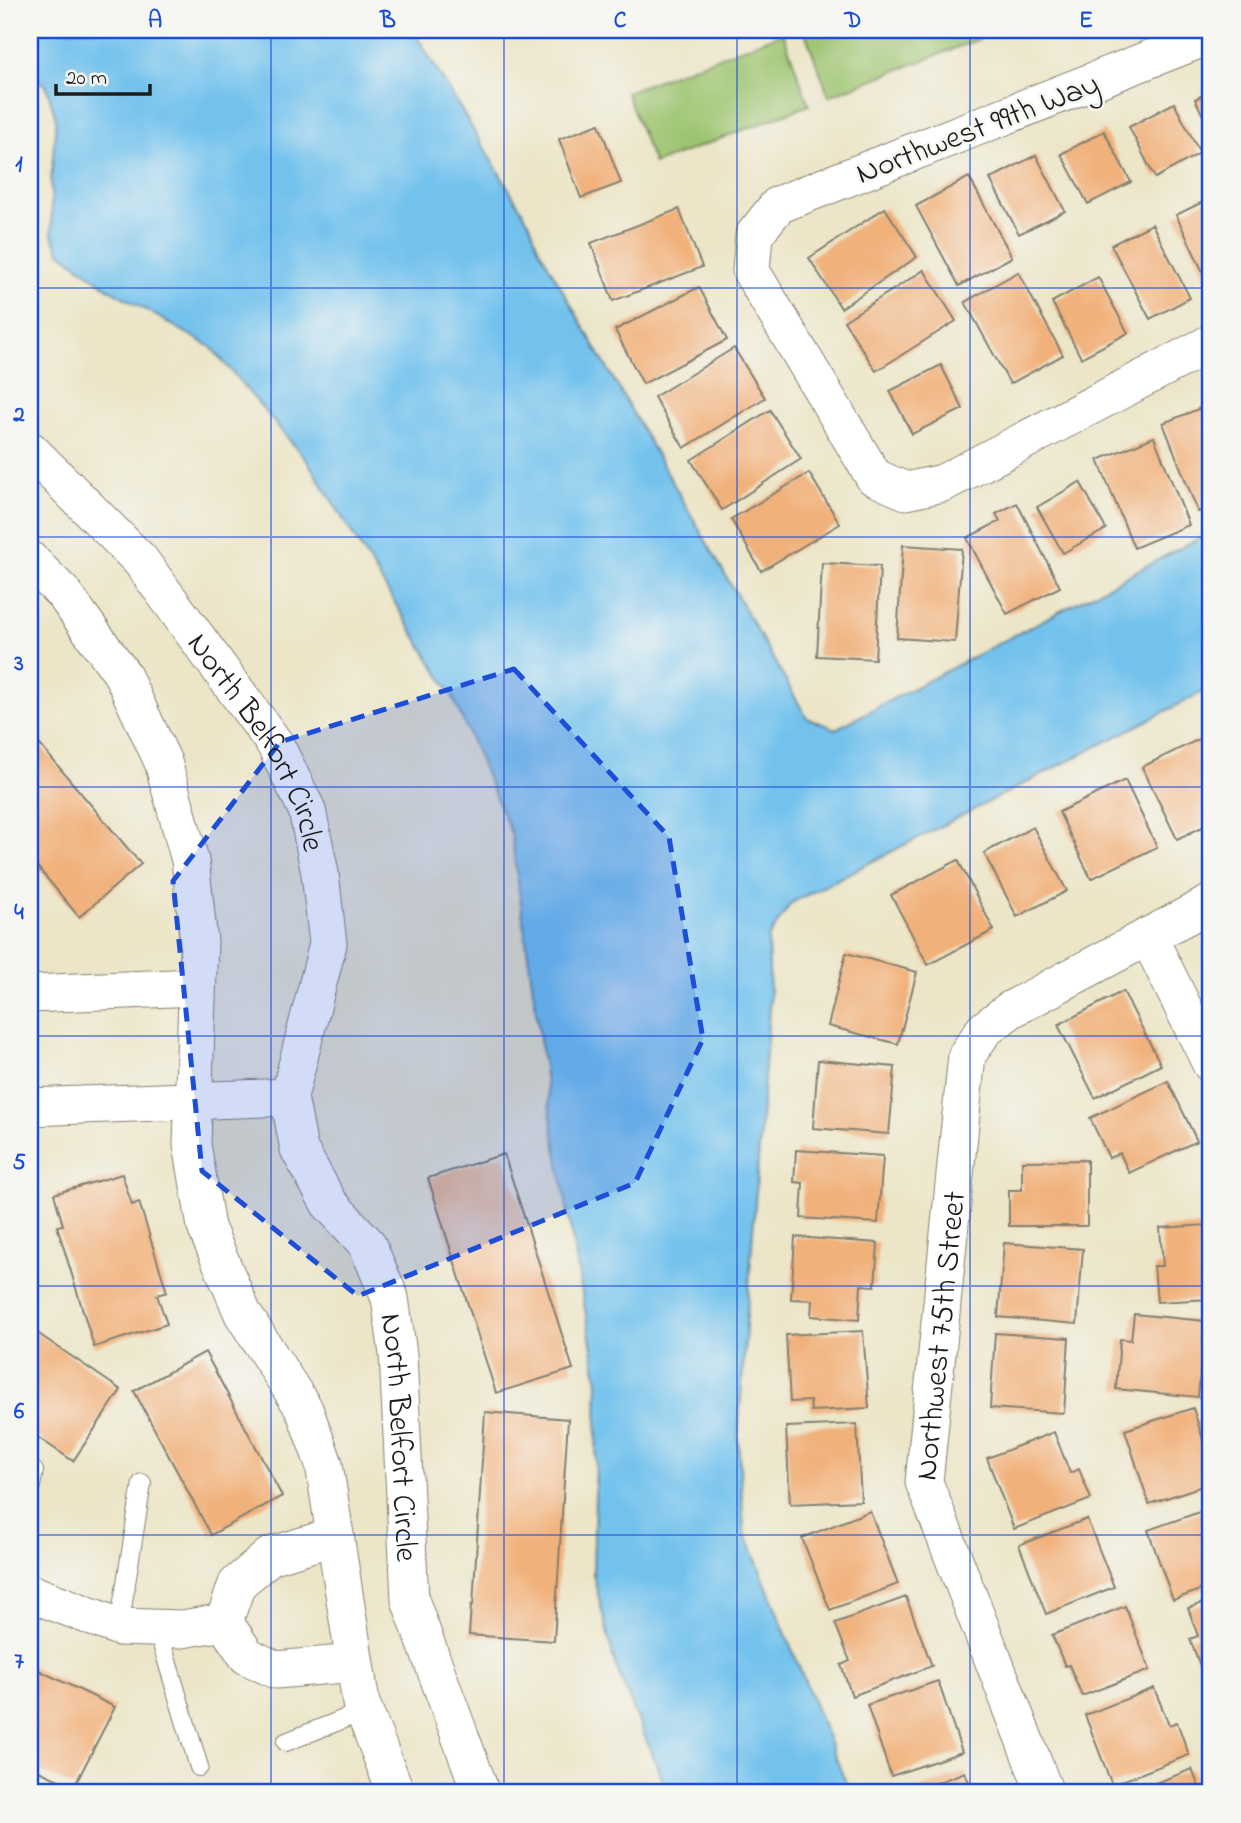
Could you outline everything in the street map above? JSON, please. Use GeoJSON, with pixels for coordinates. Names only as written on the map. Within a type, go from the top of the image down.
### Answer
{"type":"FeatureCollection","features":[{"type":"Feature","properties":{"kind":"street","name":"Northwest 99th Way"},"geometry":{"type":"LineString","coordinates":[[1211,35],[778,205],[754,235],[751,271],[874,477],[906,491],[943,483],[1211,343]]}},
{"type":"Feature","properties":{"kind":"street","name":"North Belfort Circle"},"geometry":{"type":"LineString","coordinates":[[30,450],[140,560],[275,744],[307,810],[320,873],[328,944],[289,1097],[299,1149],[329,1203],[367,1244],[390,1298],[398,1354],[410,1600],[481,1793]]}},
{"type":"Feature","properties":{"kind":"street"},"geometry":{"type":"LineString","coordinates":[[30,560],[64,594],[122,674],[163,762],[190,860],[199,942],[192,1144],[206,1227],[243,1314],[304,1409],[324,1464],[354,1663],[364,1711],[396,1793]]}},
{"type":"Feature","properties":{"kind":"street","name":"Northwest 75th Street"},"geometry":{"type":"LineString","coordinates":[[1045,1793],[925,1482],[967,1055],[985,1030],[1010,1010],[1211,903]]}},
{"type":"Feature","properties":{"kind":"street"},"geometry":{"type":"LineString","coordinates":[[1148,936],[1211,1064]]}},
{"type":"Feature","properties":{"kind":"street"},"geometry":{"type":"LineString","coordinates":[[30,994],[197,987]]}},
{"type":"Feature","properties":{"kind":"street"},"geometry":{"type":"LineString","coordinates":[[30,1107],[289,1097]]}},
{"type":"Feature","properties":{"kind":"street"},"geometry":{"type":"LineString","coordinates":[[224,1622],[237,1584],[270,1556],[335,1536]]}},
{"type":"Feature","properties":{"kind":"street"},"geometry":{"type":"LineString","coordinates":[[30,1592],[119,1627],[181,1629],[224,1622]]}},
{"type":"Feature","properties":{"kind":"street"},"geometry":{"type":"LineString","coordinates":[[224,1622],[247,1656],[276,1670],[354,1663]]}},
{"type":"Feature","properties":{"kind":"lane"},"geometry":{"type":"LineString","coordinates":[[30,1491],[34,1471]]}},
{"type":"Feature","properties":{"kind":"lane"},"geometry":{"type":"LineString","coordinates":[[119,1627],[142,1483]]}},
{"type":"Feature","properties":{"kind":"lane"},"geometry":{"type":"LineString","coordinates":[[157,1628],[199,1767]]}},
{"type":"Feature","properties":{"kind":"lane"},"geometry":{"type":"LineString","coordinates":[[286,1742],[364,1711]]}},
{"type":"Feature","properties":{"kind":"highlighted area"},"geometry":{"type":"Polygon","coordinates":[[[514,669],[669,837],[703,1039],[635,1183],[358,1296],[202,1171],[173,881],[280,742],[514,669]]]}},
{"type":"Feature","properties":{"kind":"green space"},"geometry":{"type":"Polygon","coordinates":[[[804,30],[982,30],[985,37],[829,96],[804,30]]]}},
{"type":"Feature","properties":{"kind":"green space"},"geometry":{"type":"Polygon","coordinates":[[[783,33],[809,105],[654,164],[626,92],[783,33]]]}},
{"type":"Feature","properties":{"kind":"water"},"geometry":{"type":"Polygon","coordinates":[[[30,30],[413,30],[530,224],[538,247],[807,718],[836,729],[1211,532],[1211,688],[791,903],[768,938],[770,996],[738,1437],[744,1530],[850,1793],[668,1793],[615,1664],[593,1574],[598,1382],[551,1118],[511,833],[453,697],[308,462],[211,347],[109,289],[60,252],[52,235],[51,182],[56,119],[46,85],[30,76],[30,30]]]}},
{"type":"Feature","properties":{"kind":"building"},"geometry":{"type":"Polygon","coordinates":[[[1211,91],[1211,132],[1195,99],[1211,91]]]}},
{"type":"Feature","properties":{"kind":"building"},"geometry":{"type":"Polygon","coordinates":[[[1174,103],[1200,153],[1155,178],[1129,127],[1174,103]]]}},
{"type":"Feature","properties":{"kind":"building"},"geometry":{"type":"Polygon","coordinates":[[[599,124],[621,183],[581,198],[559,139],[599,124]]]}},
{"type":"Feature","properties":{"kind":"building"},"geometry":{"type":"Polygon","coordinates":[[[1104,131],[1131,182],[1088,204],[1061,154],[1104,131]]]}},
{"type":"Feature","properties":{"kind":"building"},"geometry":{"type":"Polygon","coordinates":[[[1036,155],[1065,211],[1019,234],[990,179],[1036,155]]]}},
{"type":"Feature","properties":{"kind":"building"},"geometry":{"type":"Polygon","coordinates":[[[969,177],[1012,257],[959,286],[916,206],[969,177]]]}},
{"type":"Feature","properties":{"kind":"building"},"geometry":{"type":"Polygon","coordinates":[[[1211,198],[1211,289],[1176,215],[1211,198]]]}},
{"type":"Feature","properties":{"kind":"building"},"geometry":{"type":"Polygon","coordinates":[[[885,208],[917,257],[841,308],[809,258],[885,208]]]}},
{"type":"Feature","properties":{"kind":"building"},"geometry":{"type":"Polygon","coordinates":[[[679,209],[702,267],[613,301],[591,243],[679,209]]]}},
{"type":"Feature","properties":{"kind":"building"},"geometry":{"type":"Polygon","coordinates":[[[1152,224],[1190,298],[1150,319],[1111,245],[1152,224]]]}},
{"type":"Feature","properties":{"kind":"building"},"geometry":{"type":"Polygon","coordinates":[[[924,270],[956,321],[876,371],[844,321],[924,270]]]}},
{"type":"Feature","properties":{"kind":"building"},"geometry":{"type":"Polygon","coordinates":[[[1018,272],[1063,355],[1010,384],[965,302],[1018,272]]]}},
{"type":"Feature","properties":{"kind":"building"},"geometry":{"type":"Polygon","coordinates":[[[1098,277],[1128,333],[1081,358],[1052,302],[1098,277]]]}},
{"type":"Feature","properties":{"kind":"building"},"geometry":{"type":"Polygon","coordinates":[[[699,287],[727,340],[643,384],[615,330],[699,287]]]}},
{"type":"Feature","properties":{"kind":"building"},"geometry":{"type":"Polygon","coordinates":[[[734,348],[765,398],[684,448],[654,397],[734,348]]]}},
{"type":"Feature","properties":{"kind":"building"},"geometry":{"type":"Polygon","coordinates":[[[941,365],[963,409],[912,434],[890,391],[941,365]]]}},
{"type":"Feature","properties":{"kind":"building"},"geometry":{"type":"Polygon","coordinates":[[[1211,404],[1211,507],[1198,512],[1163,423],[1211,404]]]}},
{"type":"Feature","properties":{"kind":"building"},"geometry":{"type":"Polygon","coordinates":[[[770,410],[801,459],[722,510],[691,460],[770,410]]]}},
{"type":"Feature","properties":{"kind":"building"},"geometry":{"type":"Polygon","coordinates":[[[1154,437],[1189,525],[1134,548],[1098,460],[1154,437]]]}},
{"type":"Feature","properties":{"kind":"building"},"geometry":{"type":"Polygon","coordinates":[[[809,473],[840,524],[761,571],[731,519],[809,473]]]}},
{"type":"Feature","properties":{"kind":"building"},"geometry":{"type":"Polygon","coordinates":[[[1080,482],[1106,529],[1063,553],[1037,507],[1080,482]]]}},
{"type":"Feature","properties":{"kind":"building"},"geometry":{"type":"Polygon","coordinates":[[[1017,503],[1060,587],[1007,614],[967,538],[1000,521],[996,514],[1017,503]]]}},
{"type":"Feature","properties":{"kind":"building"},"geometry":{"type":"Polygon","coordinates":[[[903,545],[962,549],[955,642],[897,638],[903,545]]]}},
{"type":"Feature","properties":{"kind":"building"},"geometry":{"type":"Polygon","coordinates":[[[822,563],[880,566],[875,659],[817,656],[822,563]]]}},
{"type":"Feature","properties":{"kind":"building"},"geometry":{"type":"Polygon","coordinates":[[[1201,738],[1211,759],[1211,823],[1177,839],[1142,767],[1201,738]]]}},
{"type":"Feature","properties":{"kind":"building"},"geometry":{"type":"Polygon","coordinates":[[[35,739],[141,864],[79,917],[30,858],[30,743],[35,739]]]}},
{"type":"Feature","properties":{"kind":"building"},"geometry":{"type":"Polygon","coordinates":[[[1125,780],[1157,847],[1091,879],[1059,812],[1125,780]]]}},
{"type":"Feature","properties":{"kind":"building"},"geometry":{"type":"Polygon","coordinates":[[[1033,827],[1067,891],[1017,917],[984,853],[1033,827]]]}},
{"type":"Feature","properties":{"kind":"building"},"geometry":{"type":"Polygon","coordinates":[[[958,860],[994,930],[928,965],[891,895],[958,860]]]}},
{"type":"Feature","properties":{"kind":"building"},"geometry":{"type":"Polygon","coordinates":[[[846,953],[917,972],[898,1044],[828,1026],[846,953]]]}},
{"type":"Feature","properties":{"kind":"building"},"geometry":{"type":"Polygon","coordinates":[[[1123,991],[1161,1065],[1095,1098],[1058,1025],[1123,991]]]}},
{"type":"Feature","properties":{"kind":"building"},"geometry":{"type":"Polygon","coordinates":[[[818,1060],[895,1067],[889,1134],[813,1128],[818,1060]]]}},
{"type":"Feature","properties":{"kind":"building"},"geometry":{"type":"Polygon","coordinates":[[[1168,1081],[1197,1141],[1129,1173],[1120,1153],[1109,1158],[1090,1118],[1168,1081]]]}},
{"type":"Feature","properties":{"kind":"building"},"geometry":{"type":"Polygon","coordinates":[[[796,1150],[883,1156],[878,1223],[801,1218],[803,1183],[794,1182],[796,1150]]]}},
{"type":"Feature","properties":{"kind":"building"},"geometry":{"type":"Polygon","coordinates":[[[504,1154],[573,1369],[496,1393],[428,1178],[504,1154]]]}},
{"type":"Feature","properties":{"kind":"building"},"geometry":{"type":"Polygon","coordinates":[[[1087,1160],[1087,1226],[1009,1226],[1009,1190],[1022,1190],[1022,1161],[1087,1160]]]}},
{"type":"Feature","properties":{"kind":"building"},"geometry":{"type":"Polygon","coordinates":[[[122,1174],[132,1205],[139,1202],[167,1292],[157,1295],[167,1324],[94,1347],[57,1226],[63,1225],[54,1194],[122,1174]]]}},
{"type":"Feature","properties":{"kind":"building"},"geometry":{"type":"Polygon","coordinates":[[[1208,1225],[1211,1299],[1157,1302],[1154,1266],[1163,1266],[1160,1228],[1208,1225]]]}},
{"type":"Feature","properties":{"kind":"building"},"geometry":{"type":"Polygon","coordinates":[[[795,1237],[878,1243],[875,1286],[861,1285],[859,1320],[811,1316],[812,1300],[791,1299],[795,1237]]]}},
{"type":"Feature","properties":{"kind":"building"},"geometry":{"type":"Polygon","coordinates":[[[1004,1243],[1083,1249],[1077,1324],[998,1317],[1004,1243]]]}},
{"type":"Feature","properties":{"kind":"building"},"geometry":{"type":"Polygon","coordinates":[[[1134,1314],[1205,1321],[1198,1397],[1116,1389],[1120,1339],[1131,1340],[1134,1314]]]}},
{"type":"Feature","properties":{"kind":"building"},"geometry":{"type":"Polygon","coordinates":[[[30,1328],[121,1390],[73,1461],[30,1432],[30,1328]]]}},
{"type":"Feature","properties":{"kind":"building"},"geometry":{"type":"Polygon","coordinates":[[[863,1331],[869,1408],[811,1411],[810,1401],[790,1402],[786,1335],[863,1331]]]}},
{"type":"Feature","properties":{"kind":"building"},"geometry":{"type":"Polygon","coordinates":[[[995,1333],[1069,1338],[1064,1413],[990,1408],[995,1333]]]}},
{"type":"Feature","properties":{"kind":"building"},"geometry":{"type":"Polygon","coordinates":[[[205,1352],[282,1496],[211,1535],[134,1391],[205,1352]]]}},
{"type":"Feature","properties":{"kind":"building"},"geometry":{"type":"Polygon","coordinates":[[[1193,1408],[1211,1464],[1211,1483],[1149,1504],[1125,1430],[1193,1408]]]}},
{"type":"Feature","properties":{"kind":"building"},"geometry":{"type":"Polygon","coordinates":[[[485,1412],[568,1419],[554,1641],[469,1635],[485,1412]]]}},
{"type":"Feature","properties":{"kind":"building"},"geometry":{"type":"Polygon","coordinates":[[[857,1424],[861,1501],[790,1504],[786,1427],[857,1424]]]}},
{"type":"Feature","properties":{"kind":"building"},"geometry":{"type":"Polygon","coordinates":[[[1054,1432],[1070,1473],[1079,1469],[1091,1499],[1014,1529],[987,1458],[1054,1432]]]}},
{"type":"Feature","properties":{"kind":"building"},"geometry":{"type":"Polygon","coordinates":[[[1211,1508],[1211,1586],[1173,1600],[1148,1530],[1211,1508]]]}},
{"type":"Feature","properties":{"kind":"building"},"geometry":{"type":"Polygon","coordinates":[[[870,1511],[898,1584],[830,1610],[802,1538],[870,1511]]]}},
{"type":"Feature","properties":{"kind":"building"},"geometry":{"type":"Polygon","coordinates":[[[1087,1519],[1114,1587],[1046,1614],[1019,1545],[1087,1519]]]}},
{"type":"Feature","properties":{"kind":"building"},"geometry":{"type":"Polygon","coordinates":[[[906,1597],[932,1666],[852,1696],[841,1665],[850,1661],[835,1623],[906,1597]]]}},
{"type":"Feature","properties":{"kind":"building"},"geometry":{"type":"Polygon","coordinates":[[[1211,1600],[1211,1682],[1207,1684],[1190,1639],[1198,1636],[1188,1608],[1211,1600]]]}},
{"type":"Feature","properties":{"kind":"building"},"geometry":{"type":"Polygon","coordinates":[[[1125,1606],[1150,1670],[1082,1696],[1052,1635],[1125,1606]]]}},
{"type":"Feature","properties":{"kind":"building"},"geometry":{"type":"Polygon","coordinates":[[[30,1666],[115,1707],[74,1787],[30,1767],[30,1666]]]}},
{"type":"Feature","properties":{"kind":"building"},"geometry":{"type":"Polygon","coordinates":[[[938,1681],[962,1752],[891,1776],[867,1705],[938,1681]]]}},
{"type":"Feature","properties":{"kind":"building"},"geometry":{"type":"Polygon","coordinates":[[[1154,1688],[1169,1725],[1177,1722],[1189,1755],[1112,1785],[1085,1715],[1154,1688]]]}},
{"type":"Feature","properties":{"kind":"building"},"geometry":{"type":"Polygon","coordinates":[[[1192,1769],[1201,1793],[1130,1793],[1192,1769]]]}},
{"type":"Feature","properties":{"kind":"building"},"geometry":{"type":"Polygon","coordinates":[[[965,1772],[973,1793],[910,1793],[965,1772]]]}}]}
